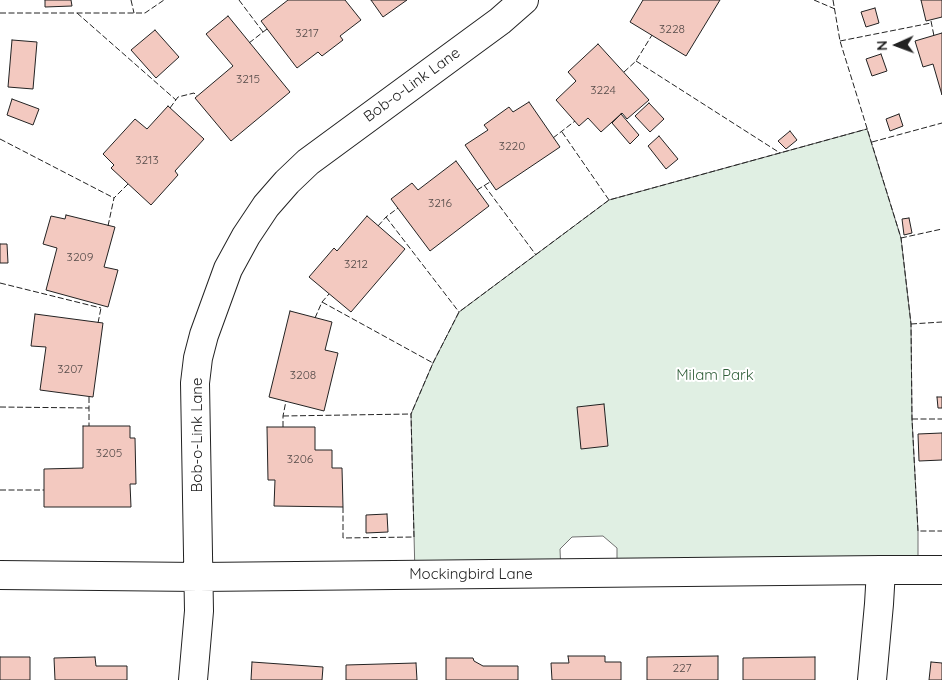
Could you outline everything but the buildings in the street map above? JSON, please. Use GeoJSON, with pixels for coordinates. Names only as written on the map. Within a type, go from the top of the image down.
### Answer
{"type":"FeatureCollection","features":[{"type":"Feature","properties":{"kind":"street","name":"Bob-o-Link Lane"},"geometry":{"type":"LineString","coordinates":[[193,680],[199,612],[194,383],[204,336],[228,269],[246,236],[266,206],[308,162],[507,16],[524,0]]}},
{"type":"Feature","properties":{"kind":"street"},"geometry":{"type":"LineString","coordinates":[[872,680],[882,570]]}},
{"type":"Feature","properties":{"kind":"street","name":"Mockingbird Lane"},"geometry":{"type":"LineString","coordinates":[[0,575],[199,577],[942,570]]}},
{"type":"Feature","properties":{"kind":"green space","name":"Milam Park"},"geometry":{"type":"Polygon","coordinates":[[[867,129],[901,238],[911,324],[912,419],[918,531],[918,570],[617,573],[617,548],[603,536],[572,537],[560,549],[561,574],[415,575],[411,414],[433,363],[459,312],[609,200],[867,129]]]}},
{"type":"Feature","properties":{"kind":"fence"},"geometry":{"type":"LineString","coordinates":[[131,0],[134,13]]}},
{"type":"Feature","properties":{"kind":"fence"},"geometry":{"type":"LineString","coordinates":[[0,13],[145,13],[164,0]]}},
{"type":"Feature","properties":{"kind":"fence"},"geometry":{"type":"LineString","coordinates":[[239,0],[263,32]]}},
{"type":"Feature","properties":{"kind":"fence"},"geometry":{"type":"LineString","coordinates":[[814,0],[835,9]]}},
{"type":"Feature","properties":{"kind":"fence"},"geometry":{"type":"LineString","coordinates":[[833,0],[840,41],[901,238],[911,324],[912,419],[918,531],[942,531]]}},
{"type":"Feature","properties":{"kind":"fence"},"geometry":{"type":"LineString","coordinates":[[77,13],[176,100]]}},
{"type":"Feature","properties":{"kind":"fence"},"geometry":{"type":"LineString","coordinates":[[931,21],[934,36]]}},
{"type":"Feature","properties":{"kind":"fence"},"geometry":{"type":"LineString","coordinates":[[840,41],[931,23]]}},
{"type":"Feature","properties":{"kind":"fence"},"geometry":{"type":"LineString","coordinates":[[249,43],[267,29]]}},
{"type":"Feature","properties":{"kind":"fence"},"geometry":{"type":"LineString","coordinates":[[624,72],[636,61],[652,35]]}},
{"type":"Feature","properties":{"kind":"fence"},"geometry":{"type":"LineString","coordinates":[[636,61],[780,153]]}},
{"type":"Feature","properties":{"kind":"fence"},"geometry":{"type":"LineString","coordinates":[[170,108],[178,97],[194,93],[197,96]]}},
{"type":"Feature","properties":{"kind":"fence"},"geometry":{"type":"LineString","coordinates":[[553,138],[575,121]]}},
{"type":"Feature","properties":{"kind":"fence"},"geometry":{"type":"LineString","coordinates":[[872,142],[942,123]]}},
{"type":"Feature","properties":{"kind":"fence"},"geometry":{"type":"LineString","coordinates":[[343,507],[343,538],[414,537],[411,414],[433,363],[459,312],[609,200],[867,129]]}},
{"type":"Feature","properties":{"kind":"fence"},"geometry":{"type":"LineString","coordinates":[[562,132],[609,200]]}},
{"type":"Feature","properties":{"kind":"fence"},"geometry":{"type":"LineString","coordinates":[[0,139],[114,198]]}},
{"type":"Feature","properties":{"kind":"fence"},"geometry":{"type":"LineString","coordinates":[[477,190],[490,182]]}},
{"type":"Feature","properties":{"kind":"fence"},"geometry":{"type":"LineString","coordinates":[[108,226],[114,198],[128,184]]}},
{"type":"Feature","properties":{"kind":"fence"},"geometry":{"type":"LineString","coordinates":[[484,185],[536,255]]}},
{"type":"Feature","properties":{"kind":"fence"},"geometry":{"type":"LineString","coordinates":[[378,226],[398,208]]}},
{"type":"Feature","properties":{"kind":"fence"},"geometry":{"type":"LineString","coordinates":[[386,217],[459,312]]}},
{"type":"Feature","properties":{"kind":"fence"},"geometry":{"type":"LineString","coordinates":[[901,238],[942,229]]}},
{"type":"Feature","properties":{"kind":"fence"},"geometry":{"type":"LineString","coordinates":[[0,283],[101,308]]}},
{"type":"Feature","properties":{"kind":"fence"},"geometry":{"type":"LineString","coordinates":[[315,318],[322,302],[329,294]]}},
{"type":"Feature","properties":{"kind":"fence"},"geometry":{"type":"LineString","coordinates":[[322,302],[433,363]]}},
{"type":"Feature","properties":{"kind":"fence"},"geometry":{"type":"LineString","coordinates":[[98,323],[101,308]]}},
{"type":"Feature","properties":{"kind":"fence"},"geometry":{"type":"LineString","coordinates":[[911,324],[942,322]]}},
{"type":"Feature","properties":{"kind":"fence"},"geometry":{"type":"LineString","coordinates":[[89,397],[89,426]]}},
{"type":"Feature","properties":{"kind":"fence"},"geometry":{"type":"LineString","coordinates":[[283,427],[286,401]]}},
{"type":"Feature","properties":{"kind":"fence"},"geometry":{"type":"LineString","coordinates":[[0,407],[89,408]]}},
{"type":"Feature","properties":{"kind":"fence"},"geometry":{"type":"LineString","coordinates":[[283,416],[411,414]]}},
{"type":"Feature","properties":{"kind":"fence"},"geometry":{"type":"LineString","coordinates":[[912,419],[942,419]]}},
{"type":"Feature","properties":{"kind":"fence"},"geometry":{"type":"LineString","coordinates":[[0,490],[44,490]]}}]}
